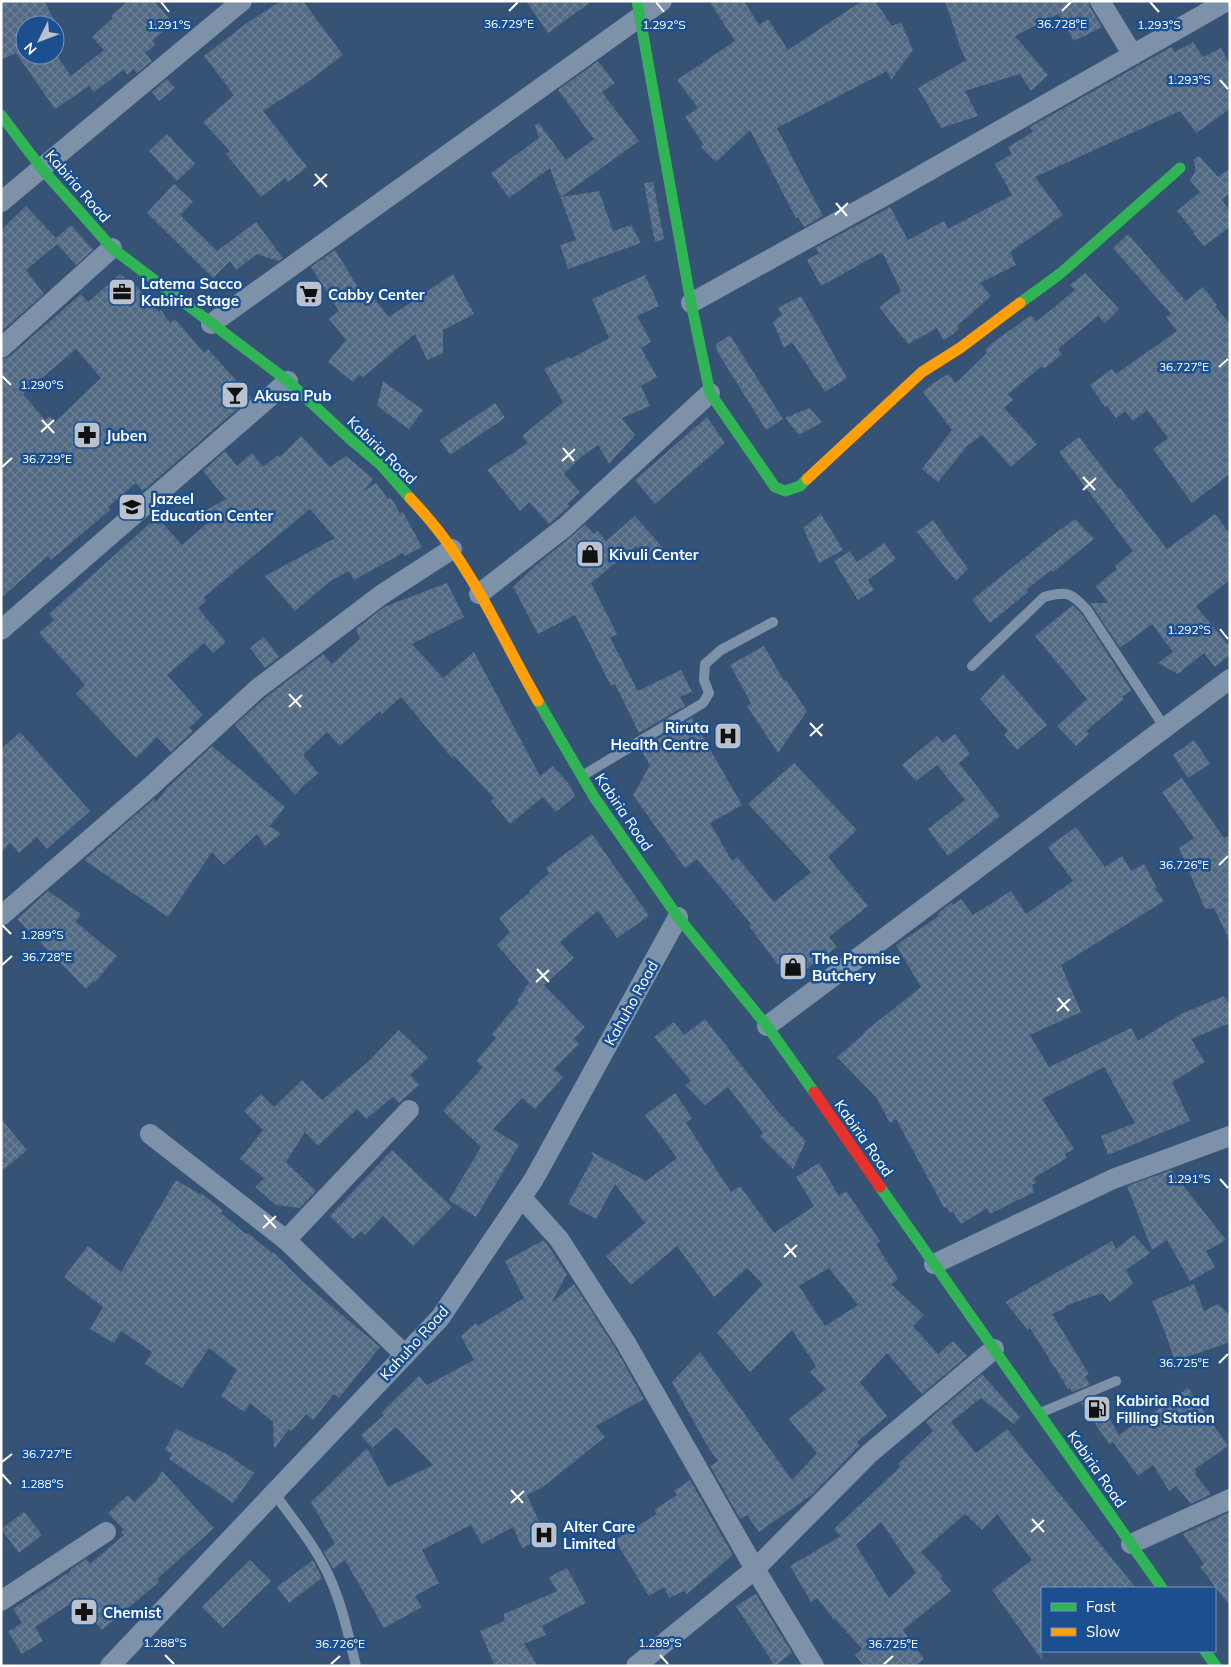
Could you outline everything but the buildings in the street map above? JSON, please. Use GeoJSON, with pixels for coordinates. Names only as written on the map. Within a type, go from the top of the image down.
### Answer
{"type":"FeatureCollection","features":[{"type":"Feature","properties":{"kind":"main road"},"geometry":{"type":"LineString","coordinates":[[638,10],[656,101],[691,303],[710,393],[775,487],[785,491],[800,486],[922,372],[960,348],[1061,273],[1180,168]]}},
{"type":"Feature","properties":{"kind":"main road","name":"Kabiria Road"},"geometry":{"type":"LineString","coordinates":[[1,114],[42,169],[112,248],[288,381],[381,465],[426,515],[452,548],[594,797],[678,917],[767,1026],[1161,1587]]}},
{"type":"Feature","properties":{"kind":"main road"},"geometry":{"type":"LineString","coordinates":[[1206,1652],[1216,1666]]}},
{"type":"Feature","properties":{"kind":"street"},"geometry":{"type":"LineString","coordinates":[[1,202],[242,1]]}},
{"type":"Feature","properties":{"kind":"street"},"geometry":{"type":"LineString","coordinates":[[211,324],[638,10],[662,1]]}},
{"type":"Feature","properties":{"kind":"street"},"geometry":{"type":"LineString","coordinates":[[1100,1],[1133,55]]}},
{"type":"Feature","properties":{"kind":"street"},"geometry":{"type":"LineString","coordinates":[[691,303],[897,189],[1227,1]]}},
{"type":"Feature","properties":{"kind":"street"},"geometry":{"type":"LineString","coordinates":[[1,348],[112,248]]}},
{"type":"Feature","properties":{"kind":"street"},"geometry":{"type":"LineString","coordinates":[[1,630],[288,381]]}},
{"type":"Feature","properties":{"kind":"street"},"geometry":{"type":"LineString","coordinates":[[479,594],[565,527],[710,393]]}},
{"type":"Feature","properties":{"kind":"street"},"geometry":{"type":"LineString","coordinates":[[1,916],[150,787],[257,689],[382,595],[452,548]]}},
{"type":"Feature","properties":{"kind":"street"},"geometry":{"type":"LineString","coordinates":[[767,1026],[1230,679]]}},
{"type":"Feature","properties":{"kind":"street","name":"Kahuho Road"},"geometry":{"type":"LineString","coordinates":[[110,1666],[440,1318],[539,1170],[678,917]]}},
{"type":"Feature","properties":{"kind":"street"},"geometry":{"type":"LineString","coordinates":[[286,1240],[409,1110]]}},
{"type":"Feature","properties":{"kind":"street"},"geometry":{"type":"LineString","coordinates":[[150,1134],[286,1240],[405,1355]]}},
{"type":"Feature","properties":{"kind":"street"},"geometry":{"type":"LineString","coordinates":[[934,1264],[1114,1179],[1230,1136]]}},
{"type":"Feature","properties":{"kind":"street"},"geometry":{"type":"LineString","coordinates":[[522,1198],[559,1239],[626,1343],[755,1569],[814,1666]]}},
{"type":"Feature","properties":{"kind":"street"},"geometry":{"type":"LineString","coordinates":[[636,1666],[755,1569],[870,1453],[994,1349]]}},
{"type":"Feature","properties":{"kind":"street"},"geometry":{"type":"LineString","coordinates":[[1130,1544],[1230,1499]]}},
{"type":"Feature","properties":{"kind":"street"},"geometry":{"type":"LineString","coordinates":[[1,1600],[106,1532]]}},
{"type":"Feature","properties":{"kind":"lane"},"geometry":{"type":"LineString","coordinates":[[972,666],[1044,597],[1060,593],[1076,598],[1087,610],[1165,728]]}},
{"type":"Feature","properties":{"kind":"lane"},"geometry":{"type":"LineString","coordinates":[[581,777],[703,703],[709,693],[704,680],[705,664],[720,650],[773,622]]}},
{"type":"Feature","properties":{"kind":"lane"},"geometry":{"type":"LineString","coordinates":[[1039,1414],[1116,1381]]}},
{"type":"Feature","properties":{"kind":"lane"},"geometry":{"type":"LineString","coordinates":[[274,1493],[309,1542],[326,1570],[340,1603],[356,1666]]}},
{"type":"Feature","properties":{"kind":"traffic: fast"},"geometry":{"type":"LineString","coordinates":[[637,1],[691,303],[710,393],[775,487],[785,491],[800,486],[807,479]]}},
{"type":"Feature","properties":{"kind":"traffic: fast"},"geometry":{"type":"LineString","coordinates":[[1,115],[42,169],[112,248],[288,381],[381,465],[410,498]]}},
{"type":"Feature","properties":{"kind":"traffic: fast"},"geometry":{"type":"LineString","coordinates":[[1020,303],[1061,273],[1180,168]]}},
{"type":"Feature","properties":{"kind":"traffic: fast"},"geometry":{"type":"LineString","coordinates":[[538,701],[594,797],[678,917],[767,1026],[814,1092]]}},
{"type":"Feature","properties":{"kind":"traffic: fast"},"geometry":{"type":"LineString","coordinates":[[880,1187],[1161,1587]]}},
{"type":"Feature","properties":{"kind":"traffic: fast"},"geometry":{"type":"LineString","coordinates":[[1206,1652],[1216,1666]]}},
{"type":"Feature","properties":{"kind":"traffic: slow"},"geometry":{"type":"LineString","coordinates":[[807,479],[922,372],[960,348],[1020,303]]}},
{"type":"Feature","properties":{"kind":"traffic: slow"},"geometry":{"type":"LineString","coordinates":[[410,498],[437,528],[463,566],[486,604],[538,701]]}},
{"type":"Feature","properties":{"kind":"traffic: jam"},"geometry":{"type":"LineString","coordinates":[[814,1092],[880,1187]]}},
{"type":"Feature","properties":{"kind":"place","name":"Latema Sacco Kabiria Stage"},"geometry":{"type":"Point","coordinates":[122,292]}},
{"type":"Feature","properties":{"kind":"place","name":"Cabby Center"},"geometry":{"type":"Point","coordinates":[309,294]}},
{"type":"Feature","properties":{"kind":"place","name":"Akusa Pub"},"geometry":{"type":"Point","coordinates":[235,395]}},
{"type":"Feature","properties":{"kind":"place","name":"Juben"},"geometry":{"type":"Point","coordinates":[87,435]}},
{"type":"Feature","properties":{"kind":"place","name":"Jazeel Education Center"},"geometry":{"type":"Point","coordinates":[132,507]}},
{"type":"Feature","properties":{"kind":"place","name":"Kivuli Center"},"geometry":{"type":"Point","coordinates":[590,554]}},
{"type":"Feature","properties":{"kind":"place","name":"Riruta Health Centre"},"geometry":{"type":"Point","coordinates":[728,736]}},
{"type":"Feature","properties":{"kind":"place","name":"The Promise Butchery"},"geometry":{"type":"Point","coordinates":[793,967]}},
{"type":"Feature","properties":{"kind":"place","name":"Kabiria Road Filling Station"},"geometry":{"type":"Point","coordinates":[1097,1409]}},
{"type":"Feature","properties":{"kind":"place","name":"Alter Care Limited"},"geometry":{"type":"Point","coordinates":[544,1535]}},
{"type":"Feature","properties":{"kind":"place","name":"Chemist"},"geometry":{"type":"Point","coordinates":[84,1612]}}]}
